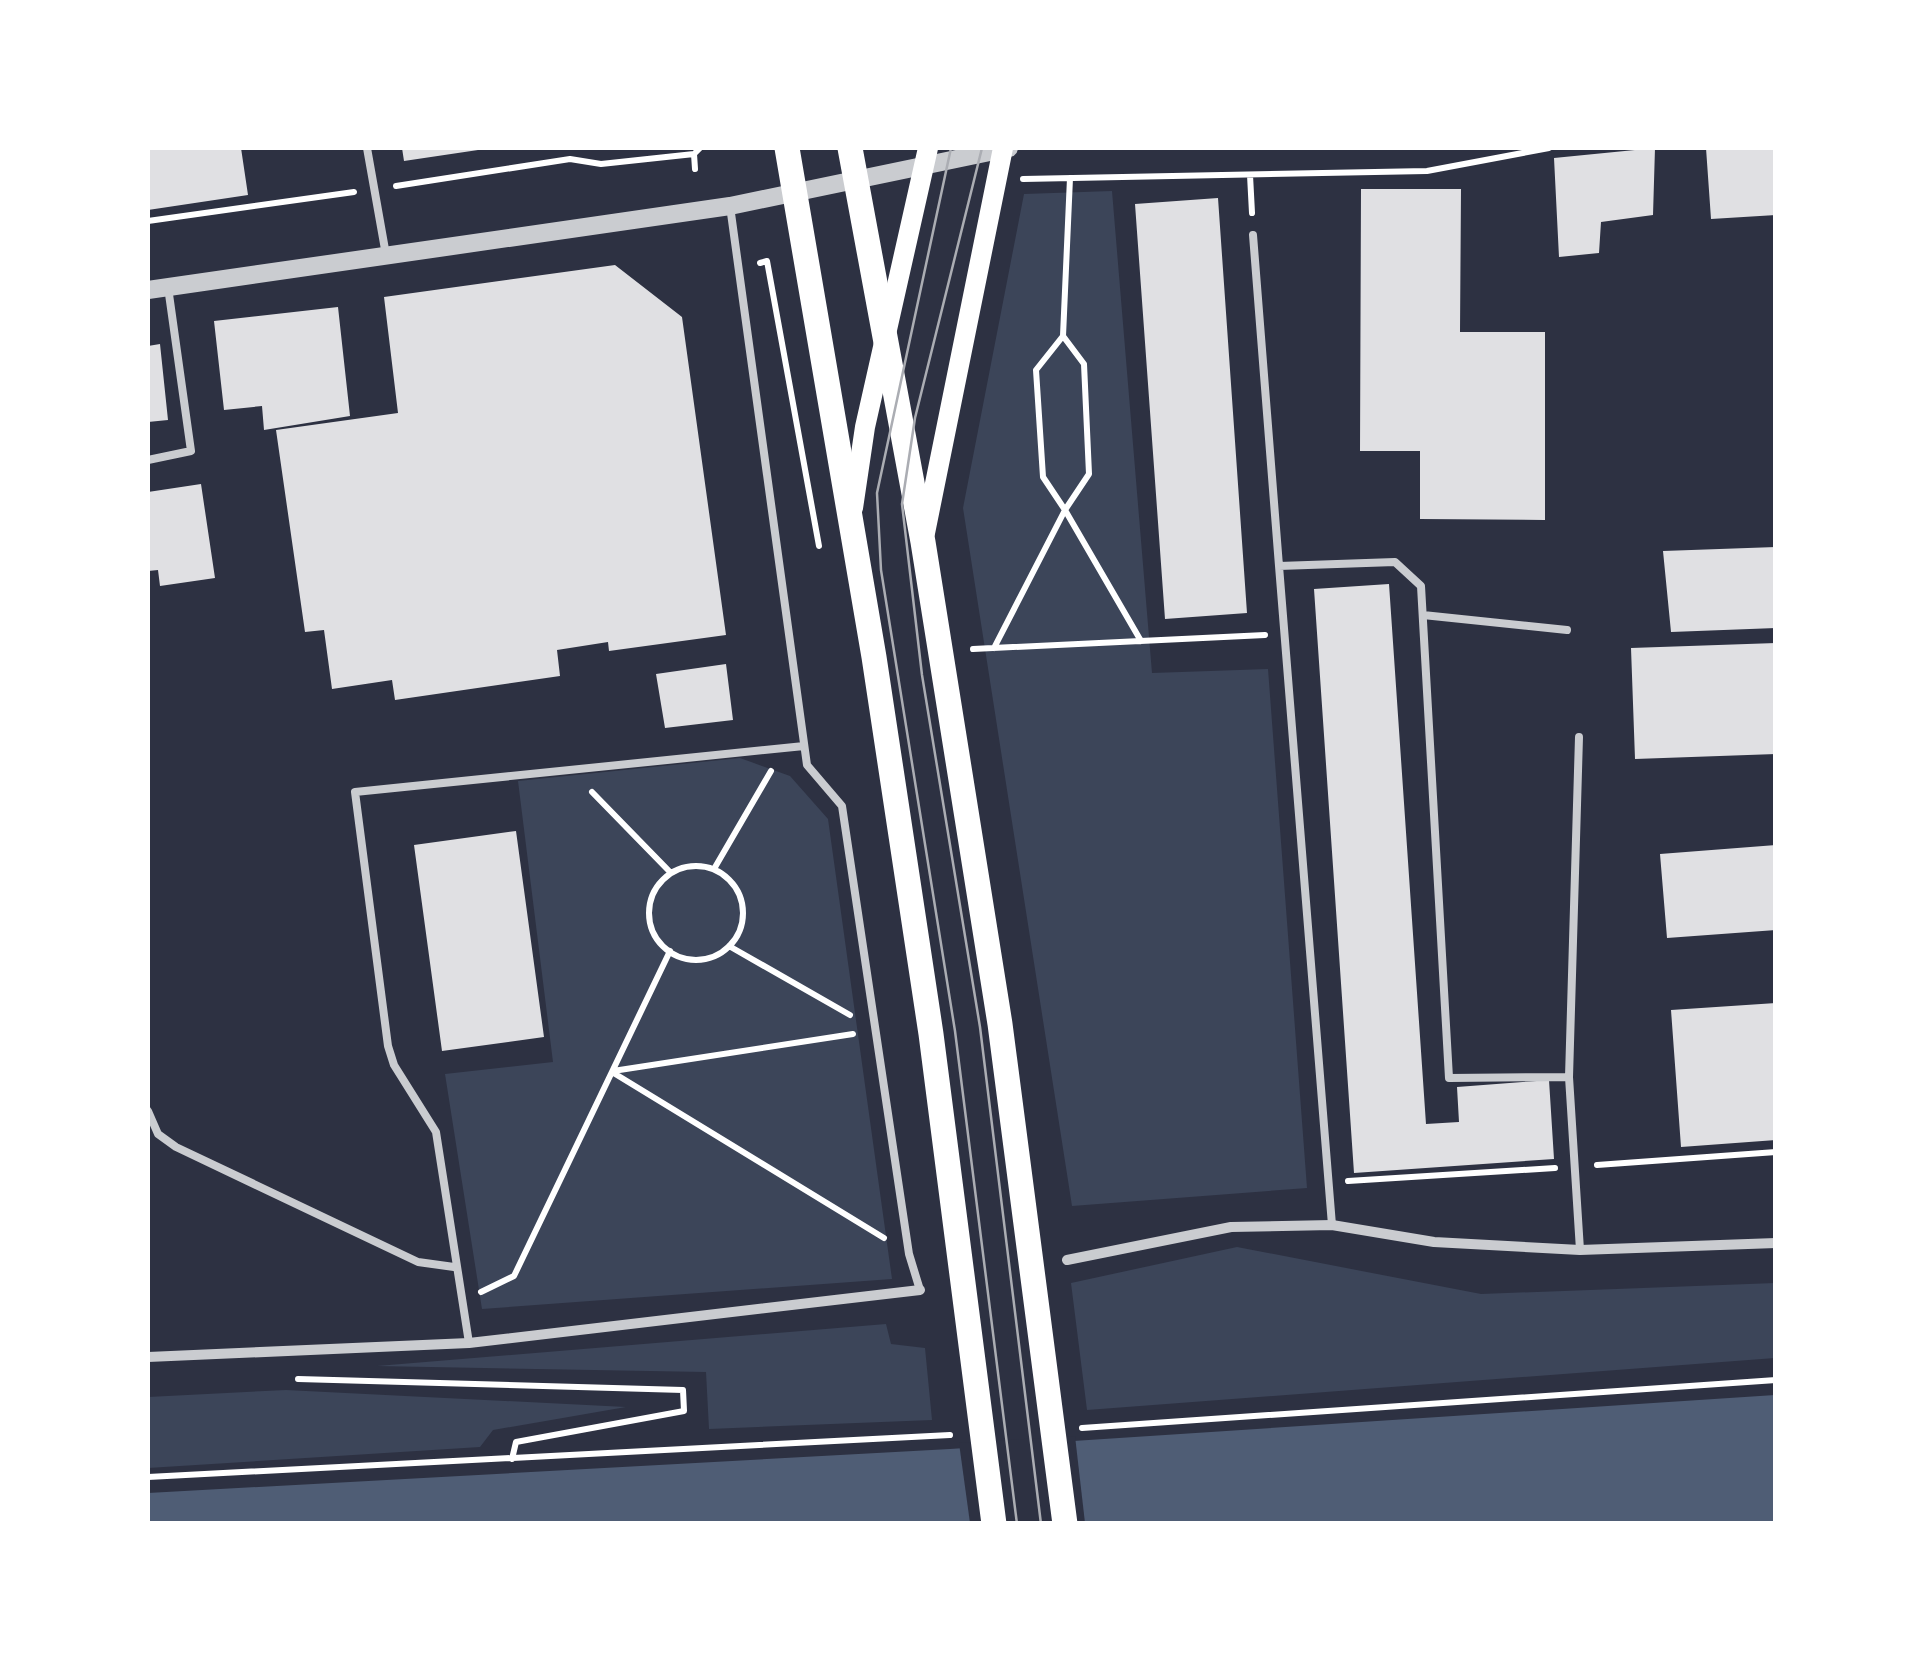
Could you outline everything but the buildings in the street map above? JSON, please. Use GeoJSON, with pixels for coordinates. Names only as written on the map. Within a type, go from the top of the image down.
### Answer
{"type":"FeatureCollection","features":[{"type":"Feature","properties":{"kind":"main road"},"geometry":{"type":"LineString","coordinates":[[787,148],[931,1034],[994,1524]]}},
{"type":"Feature","properties":{"kind":"main road"},"geometry":{"type":"LineString","coordinates":[[850,148],[923,542],[1000,1024],[1065,1524]]}},
{"type":"Feature","properties":{"kind":"main road"},"geometry":{"type":"LineString","coordinates":[[923,542],[1005,148]]}},
{"type":"Feature","properties":{"kind":"main road"},"geometry":{"type":"LineString","coordinates":[[850,528],[864,427],[926,157]]}},
{"type":"Feature","properties":{"kind":"street"},"geometry":{"type":"LineString","coordinates":[[148,290],[730,206],[855,180],[926,157],[1005,148]]}},
{"type":"Feature","properties":{"kind":"street"},"geometry":{"type":"LineString","coordinates":[[1067,1260],[1231,1227],[1332,1225],[1434,1242],[1580,1250],[1776,1242]]}},
{"type":"Feature","properties":{"kind":"street"},"geometry":{"type":"LineString","coordinates":[[148,1357],[468,1343],[920,1290]]}},
{"type":"Feature","properties":{"kind":"lane"},"geometry":{"type":"LineString","coordinates":[[368,148],[386,256]]}},
{"type":"Feature","properties":{"kind":"lane"},"geometry":{"type":"LineString","coordinates":[[730,206],[806,765],[842,806],[910,1254],[920,1290]]}},
{"type":"Feature","properties":{"kind":"lane"},"geometry":{"type":"LineString","coordinates":[[1254,235],[1332,1225]]}},
{"type":"Feature","properties":{"kind":"lane"},"geometry":{"type":"LineString","coordinates":[[148,460],[191,451],[168,287]]}},
{"type":"Feature","properties":{"kind":"lane"},"geometry":{"type":"LineString","coordinates":[[1279,566],[1395,562],[1421,586],[1449,1078],[1569,1076]]}},
{"type":"Feature","properties":{"kind":"lane"},"geometry":{"type":"LineString","coordinates":[[1423,614],[1567,630]]}},
{"type":"Feature","properties":{"kind":"lane"},"geometry":{"type":"LineString","coordinates":[[1579,737],[1569,1076],[1580,1250]]}},
{"type":"Feature","properties":{"kind":"lane"},"geometry":{"type":"LineString","coordinates":[[468,1343],[436,1132],[394,1065],[388,1046],[355,792],[804,746]]}},
{"type":"Feature","properties":{"kind":"lane"},"geometry":{"type":"LineString","coordinates":[[148,1112],[158,1134],[176,1147],[418,1262],[454,1268]]}},
{"type":"Feature","properties":{"kind":"path"},"geometry":{"type":"LineString","coordinates":[[997,180],[1427,171],[1549,148]]}},
{"type":"Feature","properties":{"kind":"path"},"geometry":{"type":"LineString","coordinates":[[148,221],[570,159],[601,164],[697,151],[695,168]]}},
{"type":"Feature","properties":{"kind":"path"},"geometry":{"type":"LineString","coordinates":[[1250,175],[1254,235]]}},
{"type":"Feature","properties":{"kind":"path"},"geometry":{"type":"LineString","coordinates":[[1070,178],[1063,336],[1036,370],[1043,477],[1141,641]]}},
{"type":"Feature","properties":{"kind":"path"},"geometry":{"type":"LineString","coordinates":[[994,648],[1065,510],[1088,474],[1084,364],[1063,336]]}},
{"type":"Feature","properties":{"kind":"path"},"geometry":{"type":"LineString","coordinates":[[962,650],[1284,634]]}},
{"type":"Feature","properties":{"kind":"path"},"geometry":{"type":"LineString","coordinates":[[714,869],[785,748]]}},
{"type":"Feature","properties":{"kind":"path"},"geometry":{"type":"LineString","coordinates":[[570,768],[671,873]]}},
{"type":"Feature","properties":{"kind":"path"},"geometry":{"type":"LineString","coordinates":[[684,867],[714,869],[736,888],[744,918],[729,946],[700,960],[670,951],[658,940],[650,910],[660,883],[671,873],[684,867]]}},
{"type":"Feature","properties":{"kind":"path"},"geometry":{"type":"LineString","coordinates":[[729,946],[876,1030]]}},
{"type":"Feature","properties":{"kind":"path"},"geometry":{"type":"LineString","coordinates":[[462,1301],[514,1276],[670,951]]}},
{"type":"Feature","properties":{"kind":"path"},"geometry":{"type":"LineString","coordinates":[[612,1072],[876,1030]]}},
{"type":"Feature","properties":{"kind":"path"},"geometry":{"type":"LineString","coordinates":[[612,1072],[910,1254]]}},
{"type":"Feature","properties":{"kind":"path"},"geometry":{"type":"LineString","coordinates":[[288,1378],[683,1390],[684,1411],[516,1442],[512,1459]]}},
{"type":"Feature","properties":{"kind":"shaded area"},"geometry":{"type":"Polygon","coordinates":[[[1112,191],[1152,673],[1268,669],[1307,1188],[1072,1206],[963,508],[1024,194],[1112,191]]]}},
{"type":"Feature","properties":{"kind":"shaded area"},"geometry":{"type":"Polygon","coordinates":[[[740,758],[790,776],[828,819],[892,1279],[482,1309],[445,1074],[553,1062],[518,781],[740,758]]]}},
{"type":"Feature","properties":{"kind":"shaded area"},"geometry":{"type":"Polygon","coordinates":[[[1237,1247],[1481,1294],[1775,1283],[1775,1358],[1087,1410],[1071,1283],[1237,1247]]]}},
{"type":"Feature","properties":{"kind":"shaded area"},"geometry":{"type":"Polygon","coordinates":[[[886,1324],[891,1344],[925,1348],[932,1420],[709,1429],[706,1372],[377,1366],[886,1324]]]}},
{"type":"Feature","properties":{"kind":"shaded area"},"geometry":{"type":"Polygon","coordinates":[[[286,1390],[626,1407],[493,1430],[480,1447],[148,1468],[148,1397],[286,1390]]]}},
{"type":"Feature","properties":{"kind":"shaded area"},"geometry":{"type":"Polygon","coordinates":[[[1775,1395],[1775,1523],[148,1524],[148,1493],[950,1449],[1775,1395]]]}},
{"type":"Feature","properties":{"kind":"pier"},"geometry":{"type":"Polygon","coordinates":[[[1075,1436],[1085,1523],[970,1523],[959,1443],[1075,1436]]]}},
{"type":"Feature","properties":{"kind":"tram line"},"geometry":{"type":"LineString","coordinates":[[951,148],[877,493],[881,570],[955,1031],[1017,1524]]}},
{"type":"Feature","properties":{"kind":"tram line"},"geometry":{"type":"LineString","coordinates":[[982,148],[915,418],[902,504],[922,675],[980,1027],[1041,1524]]}}]}
